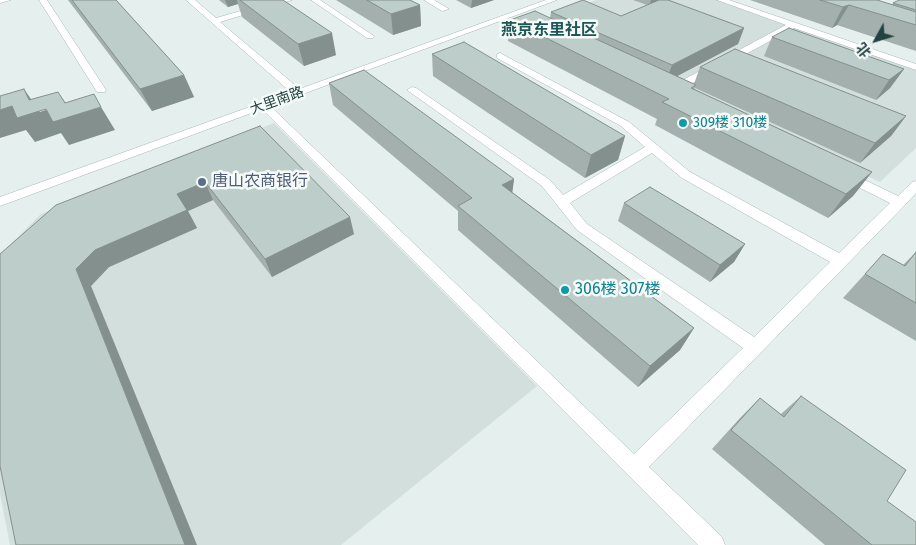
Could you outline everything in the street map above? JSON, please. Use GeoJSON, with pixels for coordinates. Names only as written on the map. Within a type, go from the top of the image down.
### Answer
{"type":"FeatureCollection","features":[{"type":"Feature","properties":{"kind":"street"},"geometry":{"type":"LineString","coordinates":[[0,2],[5,0]]}},
{"type":"Feature","properties":{"kind":"street"},"geometry":{"type":"LineString","coordinates":[[43,0],[101,90]]}},
{"type":"Feature","properties":{"kind":"street"},"geometry":{"type":"LineString","coordinates":[[190,0],[298,93]]}},
{"type":"Feature","properties":{"kind":"street"},"geometry":{"type":"LineString","coordinates":[[213,21],[288,0]]}},
{"type":"Feature","properties":{"kind":"street"},"geometry":{"type":"LineString","coordinates":[[315,0],[370,36]]}},
{"type":"Feature","properties":{"kind":"street"},"geometry":{"type":"LineString","coordinates":[[428,0],[445,9]]}},
{"type":"Feature","properties":{"kind":"street","name":"大里南路"},"geometry":{"type":"LineString","coordinates":[[0,202],[553,0]]}},
{"type":"Feature","properties":{"kind":"street"},"geometry":{"type":"LineString","coordinates":[[721,0],[916,66]]}},
{"type":"Feature","properties":{"kind":"street"},"geometry":{"type":"LineString","coordinates":[[513,18],[525,23]]}},
{"type":"Feature","properties":{"kind":"street"},"geometry":{"type":"LineString","coordinates":[[669,92],[793,24]]}},
{"type":"Feature","properties":{"kind":"street"},"geometry":{"type":"LineString","coordinates":[[500,56],[625,124],[686,175],[841,261]]}},
{"type":"Feature","properties":{"kind":"street"},"geometry":{"type":"LineString","coordinates":[[412,90],[546,183],[582,227],[755,347]]}},
{"type":"Feature","properties":{"kind":"street"},"geometry":{"type":"LineString","coordinates":[[264,106],[714,545]]}},
{"type":"Feature","properties":{"kind":"street"},"geometry":{"type":"LineString","coordinates":[[562,202],[653,147]]}},
{"type":"Feature","properties":{"kind":"street"},"geometry":{"type":"LineString","coordinates":[[838,172],[900,202]]}},
{"type":"Feature","properties":{"kind":"street"},"geometry":{"type":"LineString","coordinates":[[635,467],[916,185]]}},
{"type":"Feature","properties":{"kind":"shaded area"},"geometry":{"type":"Polygon","coordinates":[[[596,0],[717,0],[916,69],[916,148],[880,182],[669,82],[534,24],[596,0]]]}},
{"type":"Feature","properties":{"kind":"shaded area"},"geometry":{"type":"Polygon","coordinates":[[[274,123],[537,386],[341,545],[10,545],[0,494],[0,255],[41,214],[274,123]]]}},
{"type":"Feature","properties":{"kind":"building"},"geometry":{"type":"Polygon","coordinates":[[[72,0],[116,0],[184,75],[140,89],[72,0]]]}},
{"type":"Feature","properties":{"kind":"building"},"geometry":{"type":"Polygon","coordinates":[[[240,0],[283,0],[332,33],[298,44],[240,0]]]}},
{"type":"Feature","properties":{"kind":"building"},"geometry":{"type":"Polygon","coordinates":[[[367,0],[410,0],[420,5],[391,14],[367,0]]]}},
{"type":"Feature","properties":{"kind":"building"},"geometry":{"type":"Polygon","coordinates":[[[583,0],[621,16],[659,0],[668,0],[744,28],[672,65],[551,12],[583,0]]]}},
{"type":"Feature","properties":{"kind":"building"},"geometry":{"type":"Polygon","coordinates":[[[820,0],[877,0],[916,12],[916,25],[849,5],[843,7],[820,0]]]}},
{"type":"Feature","properties":{"kind":"building"},"geometry":{"type":"Polygon","coordinates":[[[899,0],[916,0],[916,10],[893,3],[899,0]]]}},
{"type":"Feature","properties":{"kind":"building"},"geometry":{"type":"Polygon","coordinates":[[[535,11],[696,85],[691,88],[872,172],[846,194],[662,102],[669,99],[510,20],[535,11]]]}},
{"type":"Feature","properties":{"kind":"building"},"geometry":{"type":"Polygon","coordinates":[[[789,28],[904,69],[889,80],[772,37],[789,28]]]}},
{"type":"Feature","properties":{"kind":"building"},"geometry":{"type":"Polygon","coordinates":[[[464,42],[625,136],[591,155],[432,54],[464,42]]]}},
{"type":"Feature","properties":{"kind":"building"},"geometry":{"type":"Polygon","coordinates":[[[735,49],[906,116],[875,143],[700,67],[735,49]]]}},
{"type":"Feature","properties":{"kind":"building"},"geometry":{"type":"Polygon","coordinates":[[[364,70],[514,179],[502,185],[694,328],[650,366],[458,206],[472,198],[329,83],[364,70]]]}},
{"type":"Feature","properties":{"kind":"building"},"geometry":{"type":"Polygon","coordinates":[[[24,89],[29,100],[58,92],[65,103],[94,94],[101,107],[53,122],[46,109],[17,118],[12,106],[0,110],[0,96],[24,89]]]}},
{"type":"Feature","properties":{"kind":"building"},"geometry":{"type":"Polygon","coordinates":[[[260,126],[350,217],[265,259],[205,182],[177,194],[187,210],[95,250],[76,269],[185,545],[16,545],[0,466],[0,254],[56,205],[260,126]]]}},
{"type":"Feature","properties":{"kind":"building"},"geometry":{"type":"Polygon","coordinates":[[[650,187],[745,244],[720,265],[624,203],[650,187]]]}},
{"type":"Feature","properties":{"kind":"building"},"geometry":{"type":"Polygon","coordinates":[[[916,252],[916,303],[865,274],[883,254],[905,266],[916,252]]]}},
{"type":"Feature","properties":{"kind":"building"},"geometry":{"type":"Polygon","coordinates":[[[801,396],[906,470],[887,501],[916,522],[916,545],[872,545],[731,430],[760,398],[784,417],[801,396]]]}},
{"type":"Feature","properties":{"kind":"place","name":"309楼 310楼"},"geometry":{"type":"Point","coordinates":[683,123]}},
{"type":"Feature","properties":{"kind":"place","name":"唐山农商银行"},"geometry":{"type":"Point","coordinates":[202,182]}},
{"type":"Feature","properties":{"kind":"place","name":"306楼 307楼"},"geometry":{"type":"Point","coordinates":[565,290]}},
{"type":"Feature","properties":{"kind":"district","name":"燕京东里社区"},"geometry":{"type":"Point","coordinates":[549,31]}}]}
